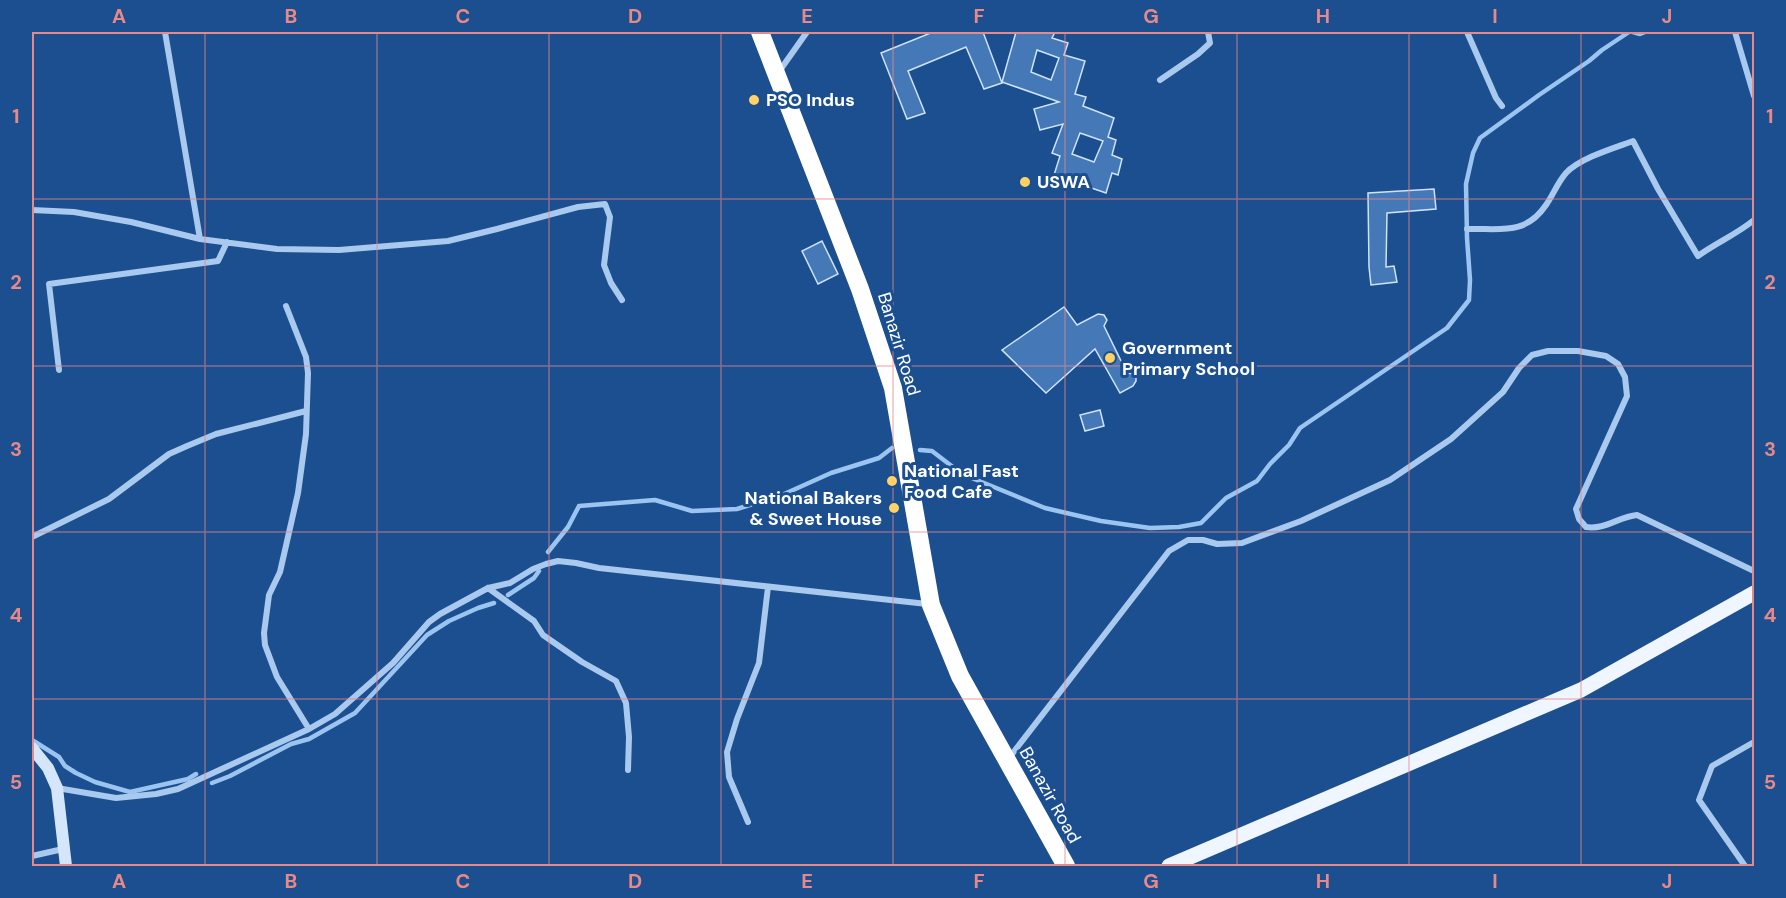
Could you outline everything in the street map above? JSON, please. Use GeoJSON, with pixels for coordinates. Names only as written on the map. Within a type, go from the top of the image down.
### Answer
{"type":"FeatureCollection","features":[{"type":"Feature","properties":{"kind":"highway","name":"Banazir Road"},"geometry":{"type":"LineString","coordinates":[[760,32],[860,289],[893,388],[931,605],[960,676],[1066,867]]}},
{"type":"Feature","properties":{"kind":"main road"},"geometry":{"type":"LineString","coordinates":[[1169,867],[1581,690],[1755,593]]}},
{"type":"Feature","properties":{"kind":"street"},"geometry":{"type":"LineString","coordinates":[[165,32],[200,239]]}},
{"type":"Feature","properties":{"kind":"street"},"geometry":{"type":"LineString","coordinates":[[777,75],[807,32]]}},
{"type":"Feature","properties":{"kind":"street"},"geometry":{"type":"LineString","coordinates":[[1160,80],[1210,43],[1208,32]]}},
{"type":"Feature","properties":{"kind":"street"},"geometry":{"type":"LineString","coordinates":[[1467,32],[1502,106]]}},
{"type":"Feature","properties":{"kind":"street"},"geometry":{"type":"LineString","coordinates":[[1735,32],[1755,96]]}},
{"type":"Feature","properties":{"kind":"street"},"geometry":{"type":"LineString","coordinates":[[1467,229],[1517,228],[1532,221],[1545,207],[1567,173],[1588,159],[1633,141],[1658,189],[1698,256],[1755,220]]}},
{"type":"Feature","properties":{"kind":"street"},"geometry":{"type":"LineString","coordinates":[[32,210],[74,213],[131,222],[200,239],[277,249],[339,250],[448,241],[578,207],[605,204],[610,217],[604,265],[621,300]]}},
{"type":"Feature","properties":{"kind":"street"},"geometry":{"type":"LineString","coordinates":[[59,370],[49,284],[218,261],[227,242]]}},
{"type":"Feature","properties":{"kind":"street"},"geometry":{"type":"LineString","coordinates":[[286,306],[306,357],[308,373],[306,434],[298,493],[280,572],[269,595],[264,633],[265,645],[277,677],[309,729]]}},
{"type":"Feature","properties":{"kind":"street"},"geometry":{"type":"LineString","coordinates":[[1007,761],[1169,551],[1188,540],[1203,540],[1217,544],[1242,543],[1301,521],[1390,480],[1451,439],[1503,392],[1519,368],[1532,355],[1548,351],[1568,351],[1606,356],[1618,364],[1625,376],[1627,396],[1576,509],[1578,519],[1586,527],[1595,528],[1624,516],[1637,515],[1755,571]]}},
{"type":"Feature","properties":{"kind":"street"},"geometry":{"type":"LineString","coordinates":[[32,537],[109,498],[169,454],[216,435],[306,411]]}},
{"type":"Feature","properties":{"kind":"street"},"geometry":{"type":"LineString","coordinates":[[57,788],[117,798],[156,794],[201,780],[309,729],[335,714],[393,663],[429,622],[440,614],[488,588],[510,583],[533,569],[558,561],[599,568],[931,605]]}},
{"type":"Feature","properties":{"kind":"street"},"geometry":{"type":"LineString","coordinates":[[748,822],[729,777],[727,752],[759,663],[768,587]]}},
{"type":"Feature","properties":{"kind":"street"},"geometry":{"type":"LineString","coordinates":[[488,588],[534,621],[543,635],[582,662],[616,681],[626,702],[629,737],[628,770]]}},
{"type":"Feature","properties":{"kind":"street"},"geometry":{"type":"LineString","coordinates":[[1745,867],[1699,800],[1712,766],[1755,742]]}},
{"type":"Feature","properties":{"kind":"street"},"geometry":{"type":"LineString","coordinates":[[32,748],[48,768],[57,788],[66,867]]}},
{"type":"Feature","properties":{"kind":"street"},"geometry":{"type":"LineString","coordinates":[[32,856],[63,849]]}},
{"type":"Feature","properties":{"kind":"building"},"geometry":{"type":"Polygon","coordinates":[[[933,32],[983,32],[1002,83],[984,89],[966,47],[908,71],[925,113],[907,119],[881,53],[933,32]]]}},
{"type":"Feature","properties":{"kind":"building"},"geometry":{"type":"Polygon","coordinates":[[[1016,32],[1055,32],[1052,38],[1068,43],[1064,55],[1085,61],[1075,94],[1086,97],[1083,106],[1114,118],[1108,137],[1116,140],[1112,155],[1122,159],[1118,175],[1112,173],[1106,193],[1054,175],[1060,156],[1052,153],[1063,124],[1040,130],[1034,109],[1059,102],[1002,82],[1016,32]],[[1037,50],[1031,72],[1051,80],[1059,58],[1037,50]],[[1080,133],[1072,154],[1094,162],[1103,141],[1080,133]]]}},
{"type":"Feature","properties":{"kind":"building"},"geometry":{"type":"Polygon","coordinates":[[[1434,189],[1436,209],[1387,213],[1386,267],[1394,266],[1397,282],[1371,285],[1368,193],[1434,189]]]}},
{"type":"Feature","properties":{"kind":"building"},"geometry":{"type":"Polygon","coordinates":[[[822,241],[838,274],[818,284],[802,251],[822,241]]]}},
{"type":"Feature","properties":{"kind":"building"},"geometry":{"type":"Polygon","coordinates":[[[1064,307],[1077,325],[1098,314],[1104,315],[1107,320],[1104,326],[1127,373],[1136,377],[1133,386],[1120,393],[1095,349],[1046,393],[1002,350],[1064,307]]]}},
{"type":"Feature","properties":{"kind":"building"},"geometry":{"type":"Polygon","coordinates":[[[1100,410],[1104,426],[1085,431],[1080,415],[1100,410]]]}},
{"type":"Feature","properties":{"kind":"waterway"},"geometry":{"type":"LineString","coordinates":[[920,450],[932,451],[962,474],[1045,508],[1101,521],[1150,528],[1179,527],[1201,523],[1226,498],[1257,481],[1289,445],[1300,428],[1447,328],[1469,300],[1466,184],[1473,153],[1480,138],[1629,32]]}},
{"type":"Feature","properties":{"kind":"waterway"},"geometry":{"type":"LineString","coordinates":[[1633,32],[1640,34],[1645,32]]}},
{"type":"Feature","properties":{"kind":"waterway"},"geometry":{"type":"LineString","coordinates":[[548,552],[568,527],[579,506],[655,500],[692,511],[737,509],[782,495],[831,473],[879,458],[892,448]]}},
{"type":"Feature","properties":{"kind":"waterway"},"geometry":{"type":"LineString","coordinates":[[508,595],[534,578],[539,571]]}},
{"type":"Feature","properties":{"kind":"waterway"},"geometry":{"type":"LineString","coordinates":[[212,783],[291,744],[309,739],[355,713],[427,635],[449,621],[494,603]]}},
{"type":"Feature","properties":{"kind":"waterway"},"geometry":{"type":"LineString","coordinates":[[32,740],[59,757],[65,766],[76,773],[95,782],[130,792],[188,779],[196,774]]}},
{"type":"Feature","properties":{"kind":"place","name":"PSO Indus"},"geometry":{"type":"Point","coordinates":[754,100]}},
{"type":"Feature","properties":{"kind":"place","name":"USWA"},"geometry":{"type":"Point","coordinates":[1025,182]}},
{"type":"Feature","properties":{"kind":"place","name":"Government Primary School"},"geometry":{"type":"Point","coordinates":[1110,358]}},
{"type":"Feature","properties":{"kind":"place","name":"National Fast Food Cafe"},"geometry":{"type":"Point","coordinates":[892,481]}},
{"type":"Feature","properties":{"kind":"place","name":"National Bakers & Sweet House"},"geometry":{"type":"Point","coordinates":[894,508]}}]}
